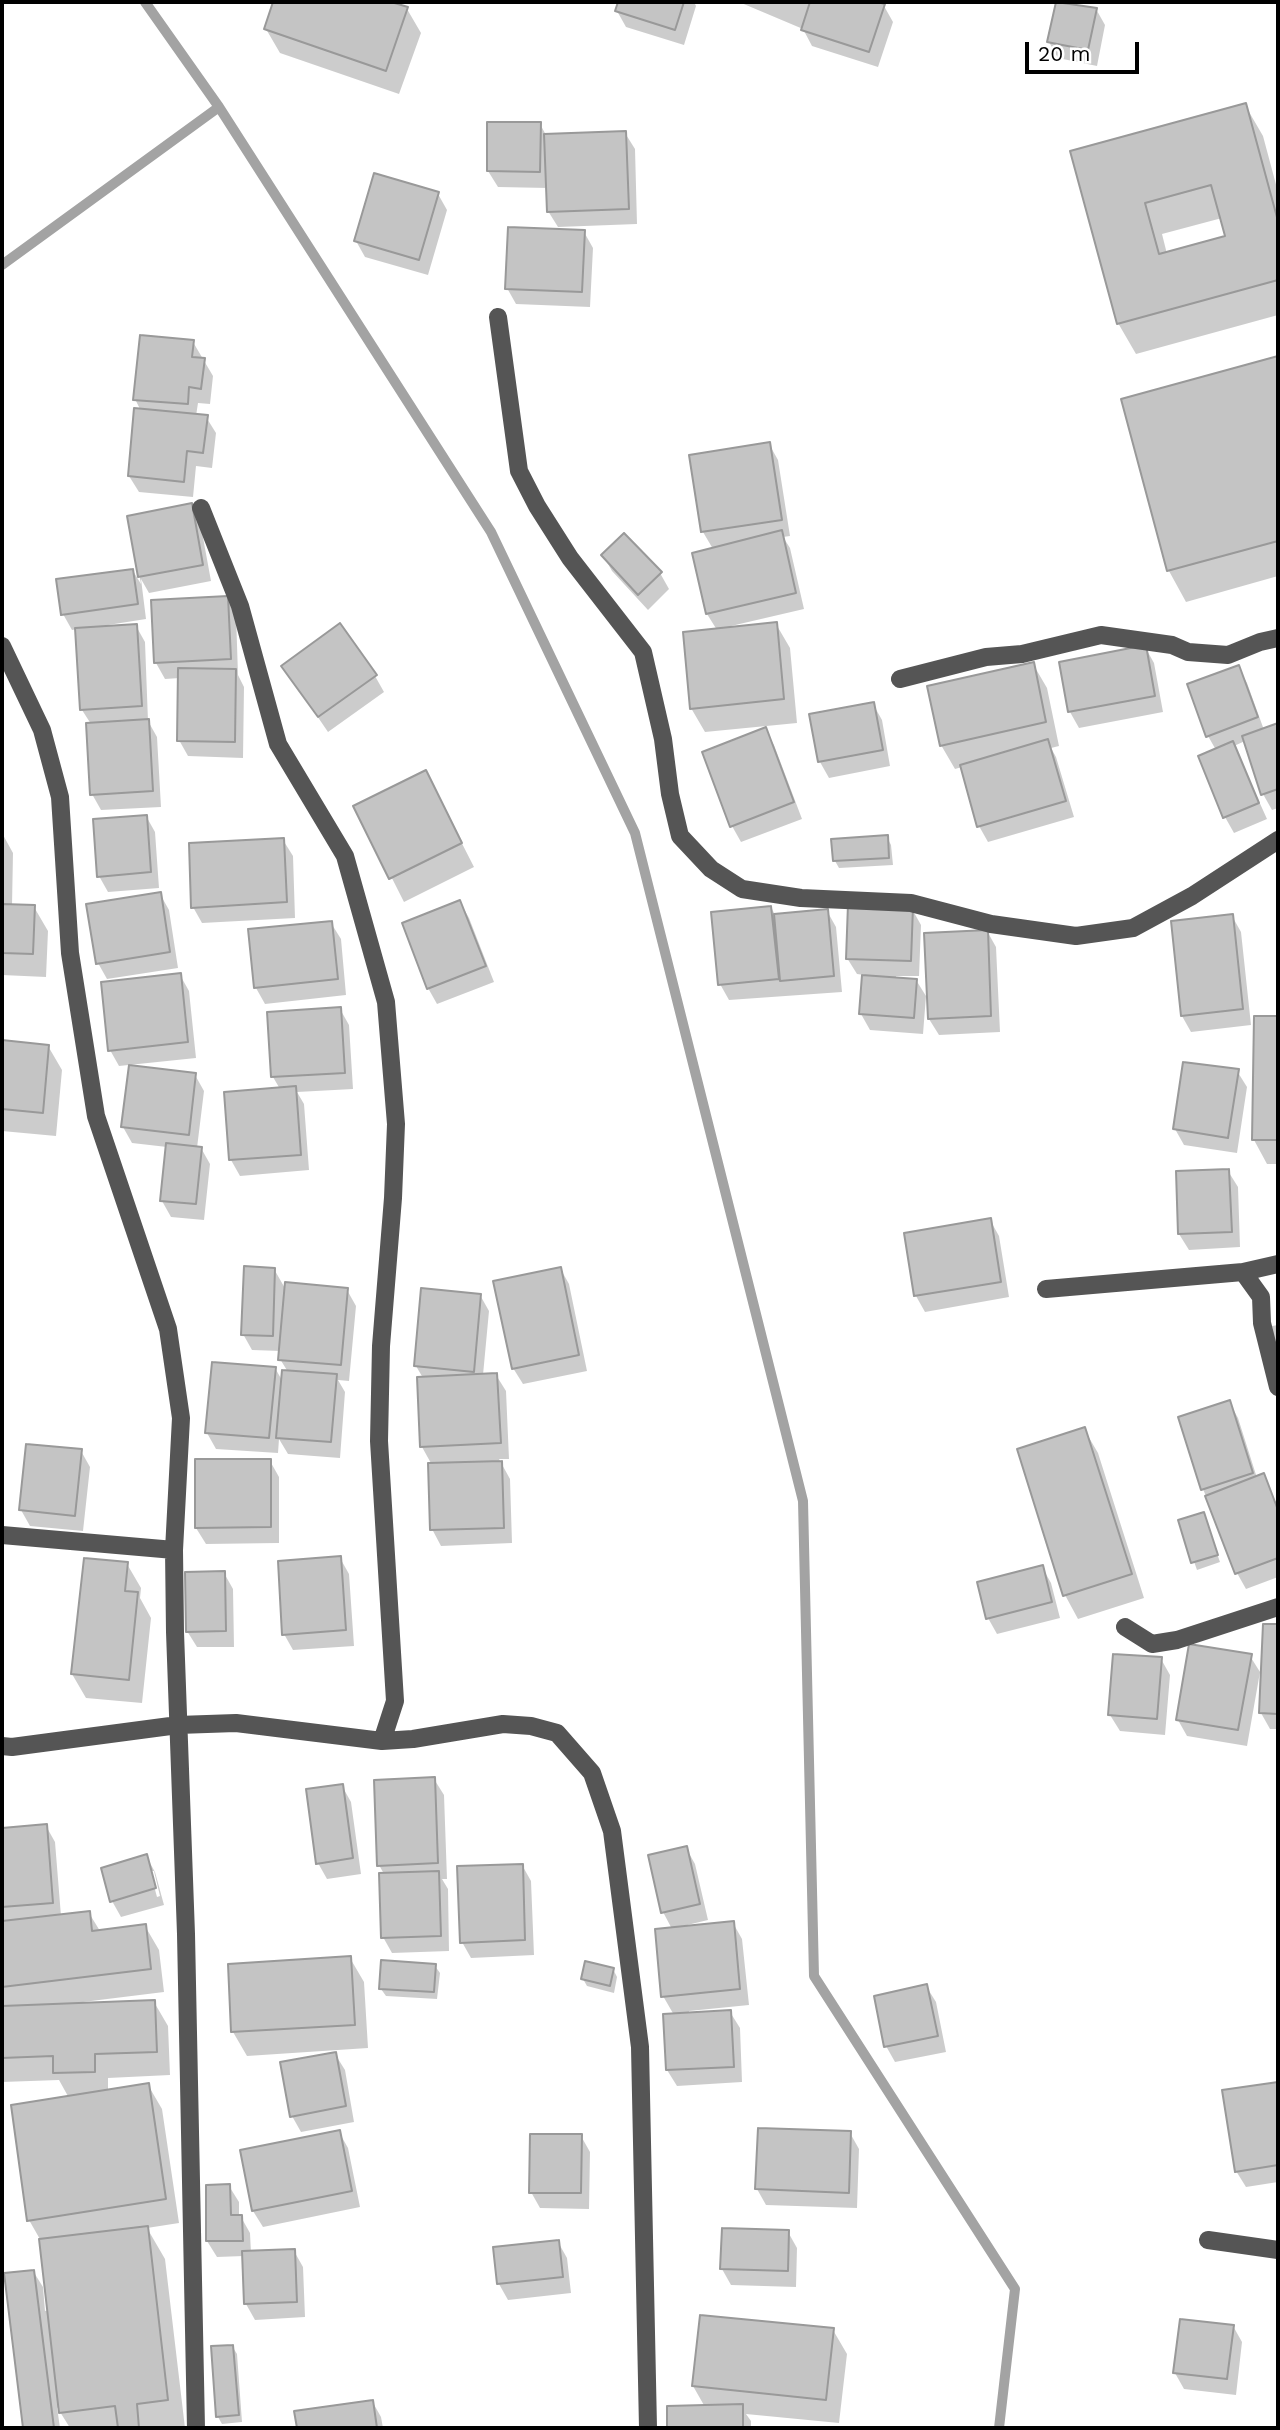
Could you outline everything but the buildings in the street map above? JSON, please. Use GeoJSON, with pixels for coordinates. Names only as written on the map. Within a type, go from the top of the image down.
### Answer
{"type":"FeatureCollection","features":[{"type":"Feature","properties":{"kind":"street"},"geometry":{"type":"LineString","coordinates":[[498,317],[519,471],[537,506],[570,558],[643,652],[663,739],[670,794],[680,836],[711,869],[742,889],[801,898],[912,903],[991,924],[1076,936],[1133,928],[1192,895],[1278,840]]}},
{"type":"Feature","properties":{"kind":"street"},"geometry":{"type":"LineString","coordinates":[[201,508],[240,606],[278,744],[345,856],[386,1002],[396,1124],[381,1346],[379,1441],[395,1701],[382,1741]]}},
{"type":"Feature","properties":{"kind":"street"},"geometry":{"type":"LineString","coordinates":[[900,679],[986,657],[1022,654],[1101,635],[1172,645],[1188,652],[1228,655],[1278,638]]}},
{"type":"Feature","properties":{"kind":"street"},"geometry":{"type":"LineString","coordinates":[[2,646],[42,730],[60,797],[70,953],[96,1116],[167,1329],[181,1418],[174,1550],[186,1934],[196,2428]]}},
{"type":"Feature","properties":{"kind":"street"},"geometry":{"type":"LineString","coordinates":[[1046,1289],[1243,1272],[1278,1264]]}},
{"type":"Feature","properties":{"kind":"street"},"geometry":{"type":"LineString","coordinates":[[1243,1272],[1261,1297],[1262,1323],[1278,1387]]}},
{"type":"Feature","properties":{"kind":"street"},"geometry":{"type":"LineString","coordinates":[[2,1535],[174,1550]]}},
{"type":"Feature","properties":{"kind":"street"},"geometry":{"type":"LineString","coordinates":[[1125,1627],[1152,1644],[1177,1640],[1278,1607]]}},
{"type":"Feature","properties":{"kind":"street"},"geometry":{"type":"LineString","coordinates":[[2,1746],[12,1747],[178,1725],[236,1723],[382,1741],[413,1739],[503,1724],[531,1726],[557,1734],[592,1773],[612,1831],[640,2047],[648,2428]]}},
{"type":"Feature","properties":{"kind":"street"},"geometry":{"type":"LineString","coordinates":[[1208,2240],[1278,2250]]}},
{"type":"Feature","properties":{"kind":"waterway"},"geometry":{"type":"LineString","coordinates":[[145,2],[219,107],[491,532],[635,833],[803,1501],[814,1976],[1015,2289],[999,2428]]}},
{"type":"Feature","properties":{"kind":"waterway"},"geometry":{"type":"LineString","coordinates":[[2,265],[219,107]]}}]}
